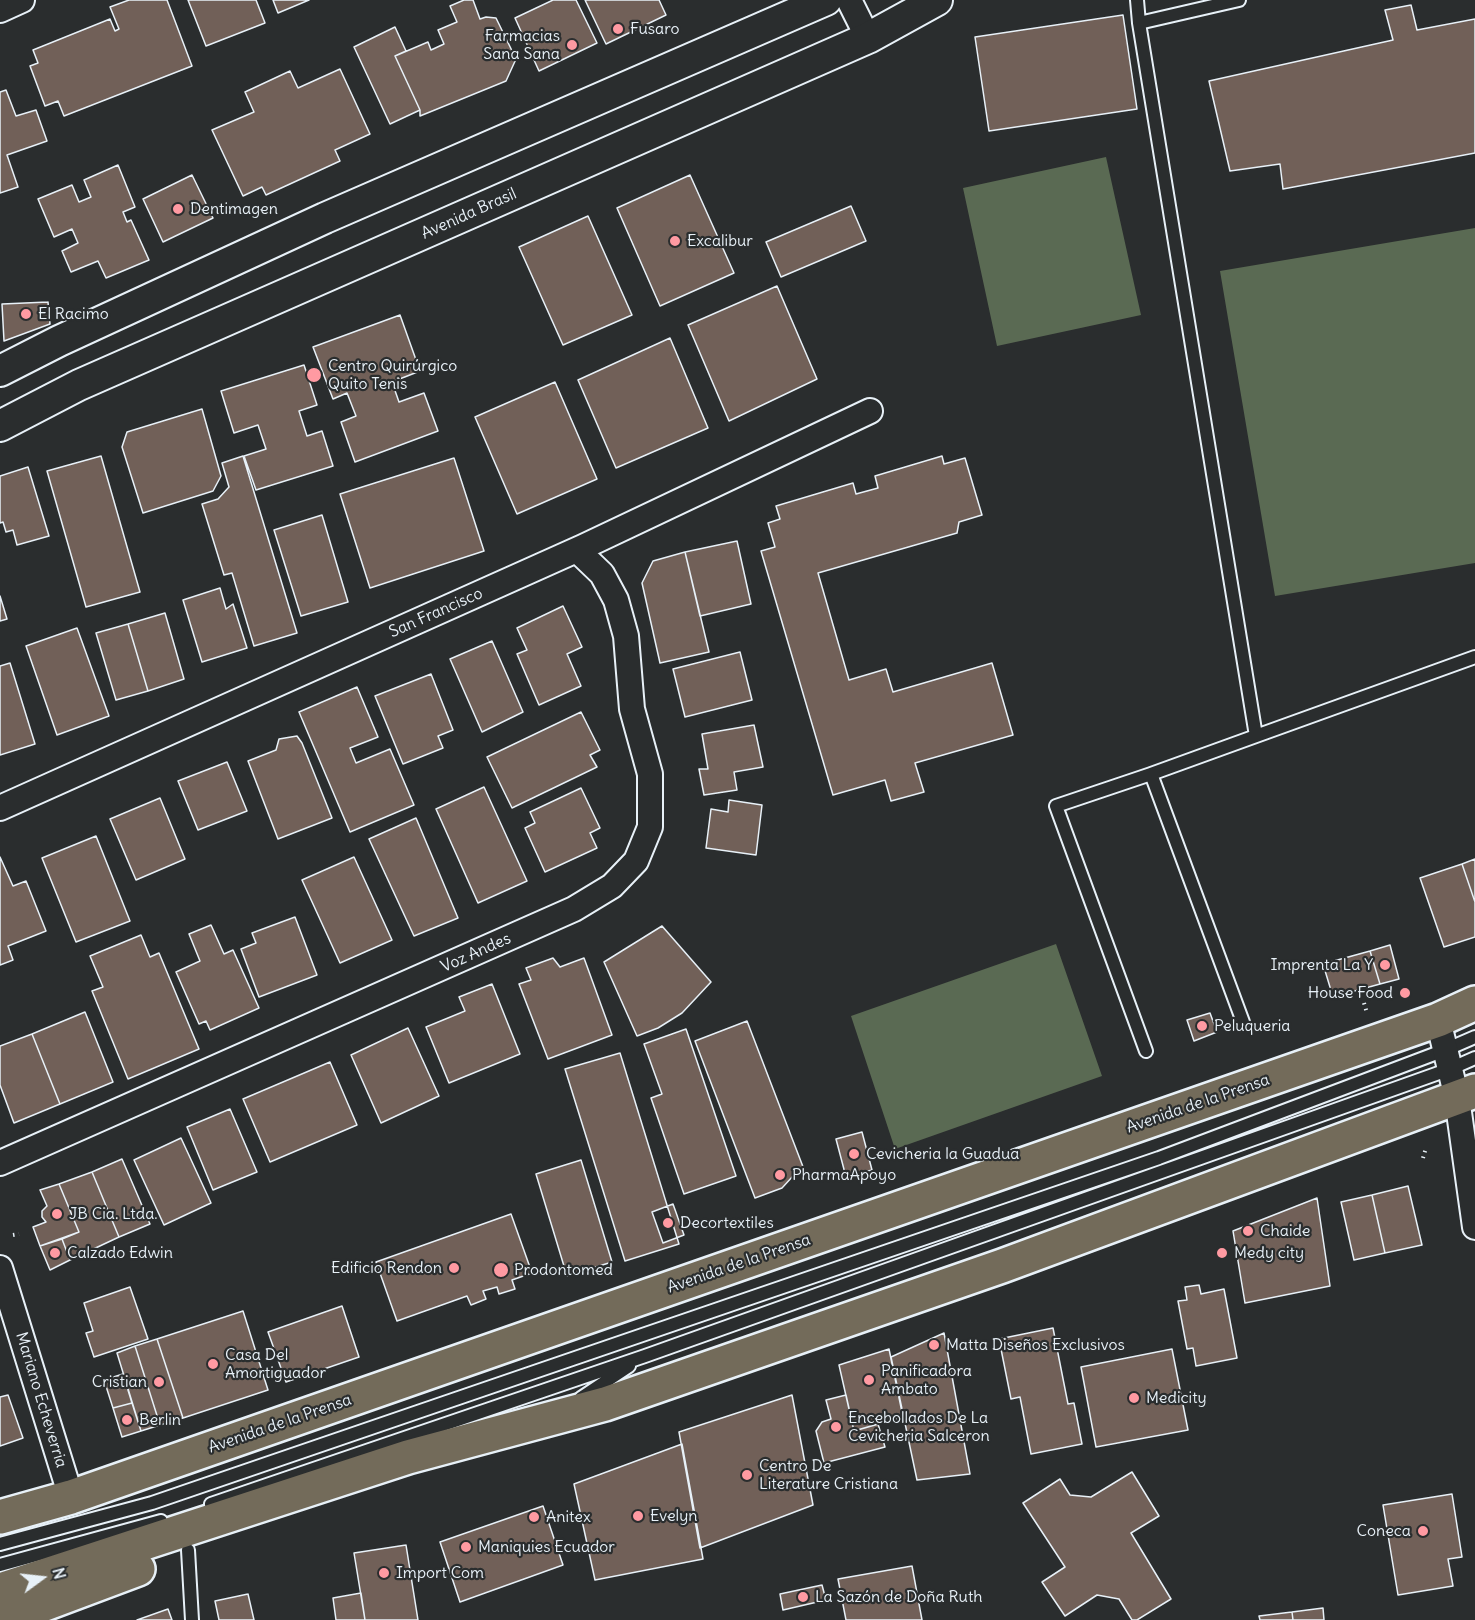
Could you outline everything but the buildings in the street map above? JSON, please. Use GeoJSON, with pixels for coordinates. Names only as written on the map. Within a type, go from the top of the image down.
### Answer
{"type":"FeatureCollection","features":[{"type":"Feature","properties":{"kind":"main road","name":"Avenida de la Prensa"},"geometry":{"type":"LineString","coordinates":[[11,1611],[408,1457],[605,1404],[1002,1266],[1453,1066],[1475,1003]]}},
{"type":"Feature","properties":{"kind":"main road","name":"Avenida de la Prensa"},"geometry":{"type":"LineString","coordinates":[[0,1517],[71,1497],[1453,1066]]}},
{"type":"Feature","properties":{"kind":"main road","name":"Avenida de la Prensa"},"geometry":{"type":"LineString","coordinates":[[11,1611],[546,1421]]}},
{"type":"Feature","properties":{"kind":"street"},"geometry":{"type":"LineString","coordinates":[[0,10],[22,0]]}},
{"type":"Feature","properties":{"kind":"street"},"geometry":{"type":"LineString","coordinates":[[0,371],[59,340],[325,218],[826,0]]}},
{"type":"Feature","properties":{"kind":"street"},"geometry":{"type":"LineString","coordinates":[[849,0],[868,38]]}},
{"type":"Feature","properties":{"kind":"street","name":"Avenida Brasil"},"geometry":{"type":"LineString","coordinates":[[0,426],[79,385],[868,38],[937,0]]}},
{"type":"Feature","properties":{"kind":"street","name":"San Francisco"},"geometry":{"type":"LineString","coordinates":[[0,808],[576,550],[870,411]]}},
{"type":"Feature","properties":{"kind":"street","name":"Voz Andes"},"geometry":{"type":"LineString","coordinates":[[0,1163],[574,909],[612,886],[636,861],[650,827],[650,774],[632,709],[626,636],[616,600],[602,574],[576,550]]}},
{"type":"Feature","properties":{"kind":"street"},"geometry":{"type":"LineString","coordinates":[[1453,1066],[1475,1227]]}},
{"type":"Feature","properties":{"kind":"street","name":"Mariano Echeverria"},"geometry":{"type":"LineString","coordinates":[[0,1268],[71,1497]]}},
{"type":"Feature","properties":{"kind":"lane"},"geometry":{"type":"LineString","coordinates":[[1137,0],[1256,735]]}},
{"type":"Feature","properties":{"kind":"lane"},"geometry":{"type":"LineString","coordinates":[[1139,23],[1239,0]]}},
{"type":"Feature","properties":{"kind":"lane"},"geometry":{"type":"LineString","coordinates":[[1146,1052],[1056,806],[1475,657]]}},
{"type":"Feature","properties":{"kind":"lane"},"geometry":{"type":"LineString","coordinates":[[1151,774],[1243,1022]]}},
{"type":"Feature","properties":{"kind":"lane"},"geometry":{"type":"LineString","coordinates":[[0,1544],[174,1496],[1159,1158],[1453,1066],[1475,1036]]}},
{"type":"Feature","properties":{"kind":"lane"},"geometry":{"type":"LineString","coordinates":[[198,1509],[645,1356],[1475,1058]]}},
{"type":"Feature","properties":{"kind":"lane"},"geometry":{"type":"LineString","coordinates":[[546,1421],[645,1356]]}},
{"type":"Feature","properties":{"kind":"lane"},"geometry":{"type":"LineString","coordinates":[[0,1565],[175,1516]]}},
{"type":"Feature","properties":{"kind":"lane"},"geometry":{"type":"LineString","coordinates":[[188,1550],[192,1620]]}},
{"type":"Feature","properties":{"kind":"path"},"geometry":{"type":"LineString","coordinates":[[1423,1158],[1426,1148]]}},
{"type":"Feature","properties":{"kind":"path"},"geometry":{"type":"LineString","coordinates":[[13,1236],[19,1234]]}},
{"type":"Feature","properties":{"kind":"green space"},"geometry":{"type":"Polygon","coordinates":[[[1106,157],[1141,315],[997,346],[963,188],[1106,157]]]}},
{"type":"Feature","properties":{"kind":"green space"},"geometry":{"type":"Polygon","coordinates":[[[1475,228],[1475,563],[1275,596],[1220,271],[1475,228]]]}},
{"type":"Feature","properties":{"kind":"green space"},"geometry":{"type":"Polygon","coordinates":[[[1056,944],[1102,1076],[895,1149],[851,1016],[1056,944]]]}},
{"type":"Feature","properties":{"kind":"place","name":"Fusaro"},"geometry":{"type":"Point","coordinates":[618,29]}},
{"type":"Feature","properties":{"kind":"place","name":"Farmacias Sana Sana"},"geometry":{"type":"Point","coordinates":[572,45]}},
{"type":"Feature","properties":{"kind":"place","name":"Dentimagen"},"geometry":{"type":"Point","coordinates":[178,209]}},
{"type":"Feature","properties":{"kind":"place","name":"Excalibur"},"geometry":{"type":"Point","coordinates":[675,241]}},
{"type":"Feature","properties":{"kind":"place","name":"El Racimo"},"geometry":{"type":"Point","coordinates":[26,314]}},
{"type":"Feature","properties":{"kind":"place","name":"Centro Quirúrgico Quito Tenis"},"geometry":{"type":"Point","coordinates":[314,375]}},
{"type":"Feature","properties":{"kind":"place","name":"Imprenta La Y"},"geometry":{"type":"Point","coordinates":[1385,965]}},
{"type":"Feature","properties":{"kind":"place","name":"House Food"},"geometry":{"type":"Point","coordinates":[1405,993]}},
{"type":"Feature","properties":{"kind":"place","name":"Peluqueria"},"geometry":{"type":"Point","coordinates":[1202,1026]}},
{"type":"Feature","properties":{"kind":"place","name":"Cevicheria la Guadua"},"geometry":{"type":"Point","coordinates":[854,1154]}},
{"type":"Feature","properties":{"kind":"place","name":"PharmaApoyo"},"geometry":{"type":"Point","coordinates":[780,1175]}},
{"type":"Feature","properties":{"kind":"place","name":"JB Cia. Ltda."},"geometry":{"type":"Point","coordinates":[57,1214]}},
{"type":"Feature","properties":{"kind":"place","name":"Decortextiles"},"geometry":{"type":"Point","coordinates":[668,1223]}},
{"type":"Feature","properties":{"kind":"place","name":"Chaide"},"geometry":{"type":"Point","coordinates":[1248,1231]}},
{"type":"Feature","properties":{"kind":"place","name":"Calzado Edwin"},"geometry":{"type":"Point","coordinates":[55,1253]}},
{"type":"Feature","properties":{"kind":"place","name":"Medy city"},"geometry":{"type":"Point","coordinates":[1222,1253]}},
{"type":"Feature","properties":{"kind":"place","name":"Edificio Rendon"},"geometry":{"type":"Point","coordinates":[454,1268]}},
{"type":"Feature","properties":{"kind":"place","name":"Prodontomed"},"geometry":{"type":"Point","coordinates":[501,1270]}},
{"type":"Feature","properties":{"kind":"place","name":"Matta Diseños Exclusivos"},"geometry":{"type":"Point","coordinates":[934,1345]}},
{"type":"Feature","properties":{"kind":"place","name":"Casa Del Amortiguador"},"geometry":{"type":"Point","coordinates":[213,1364]}},
{"type":"Feature","properties":{"kind":"place","name":"Panificadora Ambato"},"geometry":{"type":"Point","coordinates":[869,1380]}},
{"type":"Feature","properties":{"kind":"place","name":"Cristian"},"geometry":{"type":"Point","coordinates":[159,1382]}},
{"type":"Feature","properties":{"kind":"place","name":"Medicity"},"geometry":{"type":"Point","coordinates":[1134,1398]}},
{"type":"Feature","properties":{"kind":"place","name":"Berlin"},"geometry":{"type":"Point","coordinates":[127,1420]}},
{"type":"Feature","properties":{"kind":"place","name":"Encebollados De La Cevicheria Salceron"},"geometry":{"type":"Point","coordinates":[836,1427]}},
{"type":"Feature","properties":{"kind":"place","name":"Centro De Literature Cristiana"},"geometry":{"type":"Point","coordinates":[747,1475]}},
{"type":"Feature","properties":{"kind":"place","name":"Evelyn"},"geometry":{"type":"Point","coordinates":[638,1516]}},
{"type":"Feature","properties":{"kind":"place","name":"Anitex"},"geometry":{"type":"Point","coordinates":[534,1517]}},
{"type":"Feature","properties":{"kind":"place","name":"Coneca"},"geometry":{"type":"Point","coordinates":[1423,1531]}},
{"type":"Feature","properties":{"kind":"place","name":"Maniquies Ecuador"},"geometry":{"type":"Point","coordinates":[466,1547]}},
{"type":"Feature","properties":{"kind":"place","name":"Import Com"},"geometry":{"type":"Point","coordinates":[384,1573]}},
{"type":"Feature","properties":{"kind":"place","name":"La Sazón de Doña Ruth"},"geometry":{"type":"Point","coordinates":[803,1597]}}]}
